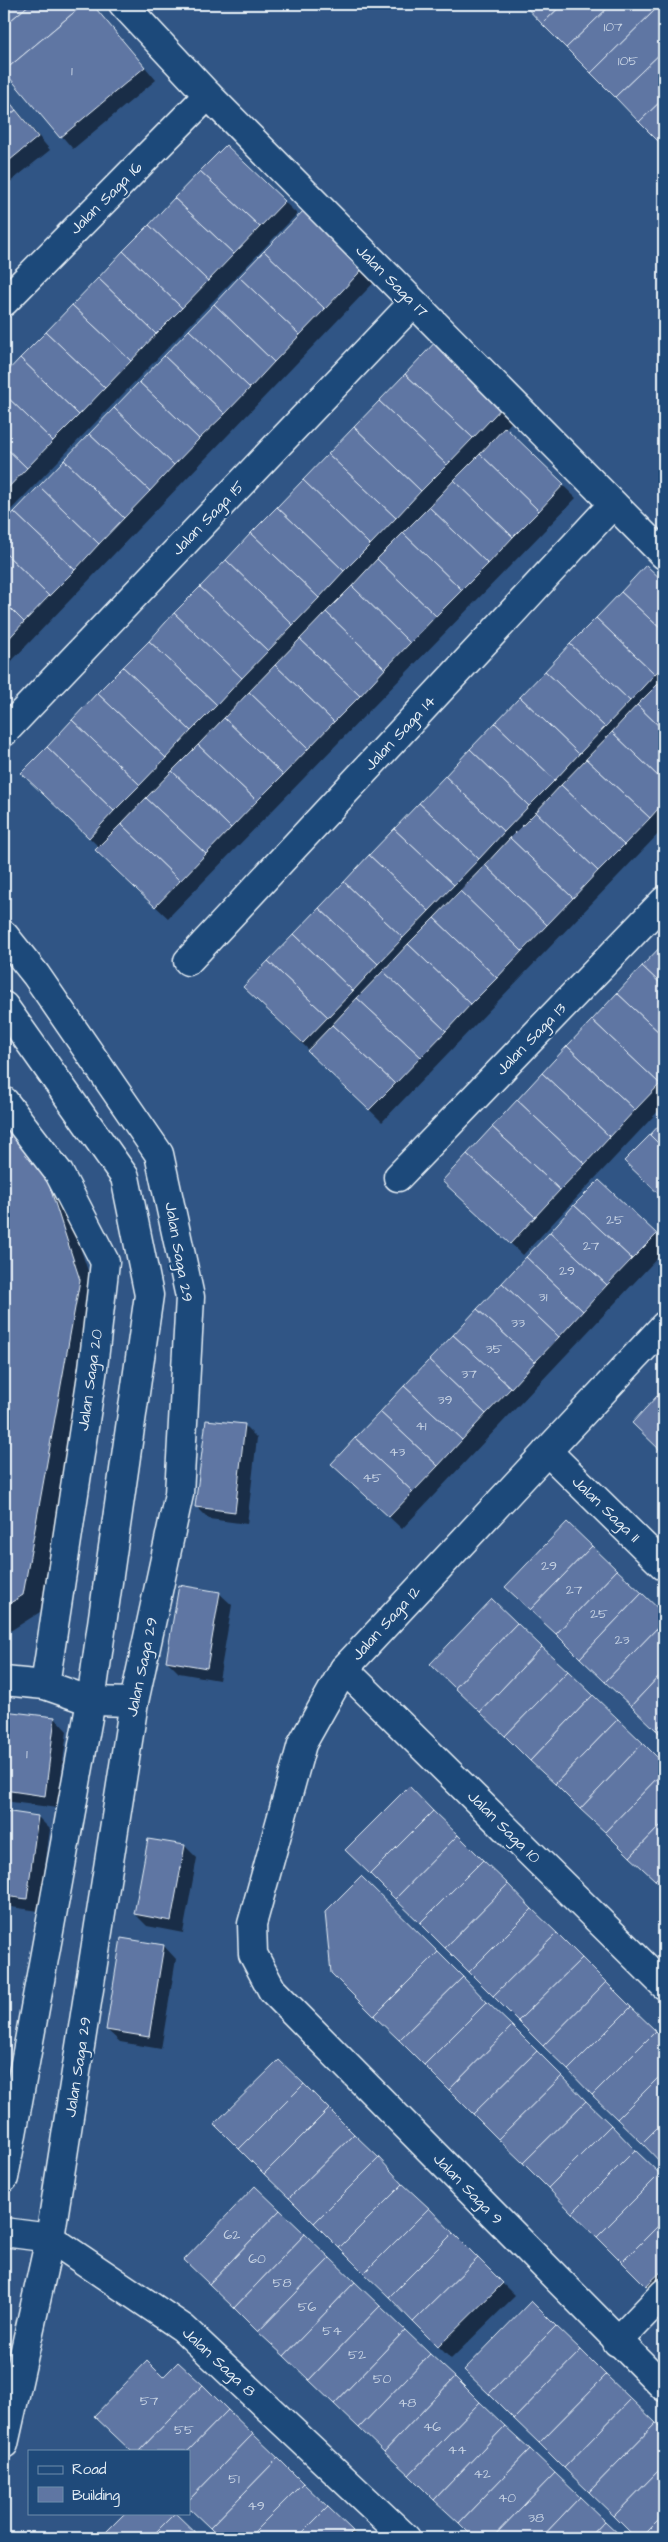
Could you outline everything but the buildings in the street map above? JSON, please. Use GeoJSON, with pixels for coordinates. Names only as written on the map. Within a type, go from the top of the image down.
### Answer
{"type":"FeatureCollection","features":[{"type":"Feature","properties":{"kind":"street","name":"Jalan Saga 17"},"geometry":{"type":"LineString","coordinates":[[123,4],[208,95],[664,555]]}},
{"type":"Feature","properties":{"kind":"street","name":"Jalan Saga 16"},"geometry":{"type":"LineString","coordinates":[[4,302],[208,95]]}},
{"type":"Feature","properties":{"kind":"street","name":"Jalan Saga 15"},"geometry":{"type":"LineString","coordinates":[[4,732],[413,303]]}},
{"type":"Feature","properties":{"kind":"street","name":"Jalan Saga 14"},"geometry":{"type":"LineString","coordinates":[[188,961],[613,504]]}},
{"type":"Feature","properties":{"kind":"street","name":"Jalan Saga 13"},"geometry":{"type":"LineString","coordinates":[[398,1177],[664,901]]}},
{"type":"Feature","properties":{"kind":"street","name":"Jalan Saga 29"},"geometry":{"type":"LineString","coordinates":[[4,934],[36,975],[159,1154],[190,1298],[179,1494],[134,1702],[50,2238],[4,2444]]}},
{"type":"Feature","properties":{"kind":"street"},"geometry":{"type":"LineString","coordinates":[[4,1006],[125,1177],[149,1296],[91,1701],[4,2178]]}},
{"type":"Feature","properties":{"kind":"street","name":"Jalan Saga 20"},"geometry":{"type":"LineString","coordinates":[[4,1101],[59,1173],[105,1262],[93,1368],[45,1686]]}},
{"type":"Feature","properties":{"kind":"street","name":"Jalan Saga 12"},"geometry":{"type":"LineString","coordinates":[[272,1990],[253,1954],[252,1924],[302,1744],[344,1669],[664,1326]]}},
{"type":"Feature","properties":{"kind":"street","name":"Jalan Saga 11"},"geometry":{"type":"LineString","coordinates":[[547,1451],[664,1566]]}},
{"type":"Feature","properties":{"kind":"street","name":"Jalan Saga 10"},"geometry":{"type":"LineString","coordinates":[[344,1669],[664,1985]]}},
{"type":"Feature","properties":{"kind":"street"},"geometry":{"type":"LineString","coordinates":[[4,1681],[45,1686],[91,1701],[134,1702]]}},
{"type":"Feature","properties":{"kind":"street","name":"Jalan Saga 9"},"geometry":{"type":"LineString","coordinates":[[272,1990],[617,2342],[664,2387]]}},
{"type":"Feature","properties":{"kind":"street","name":"Jalan Saga 8"},"geometry":{"type":"LineString","coordinates":[[4,2232],[50,2238],[183,2328],[406,2538]]}},
{"type":"Feature","properties":{"kind":"street"},"geometry":{"type":"LineString","coordinates":[[617,2342],[664,2293]]}}]}
